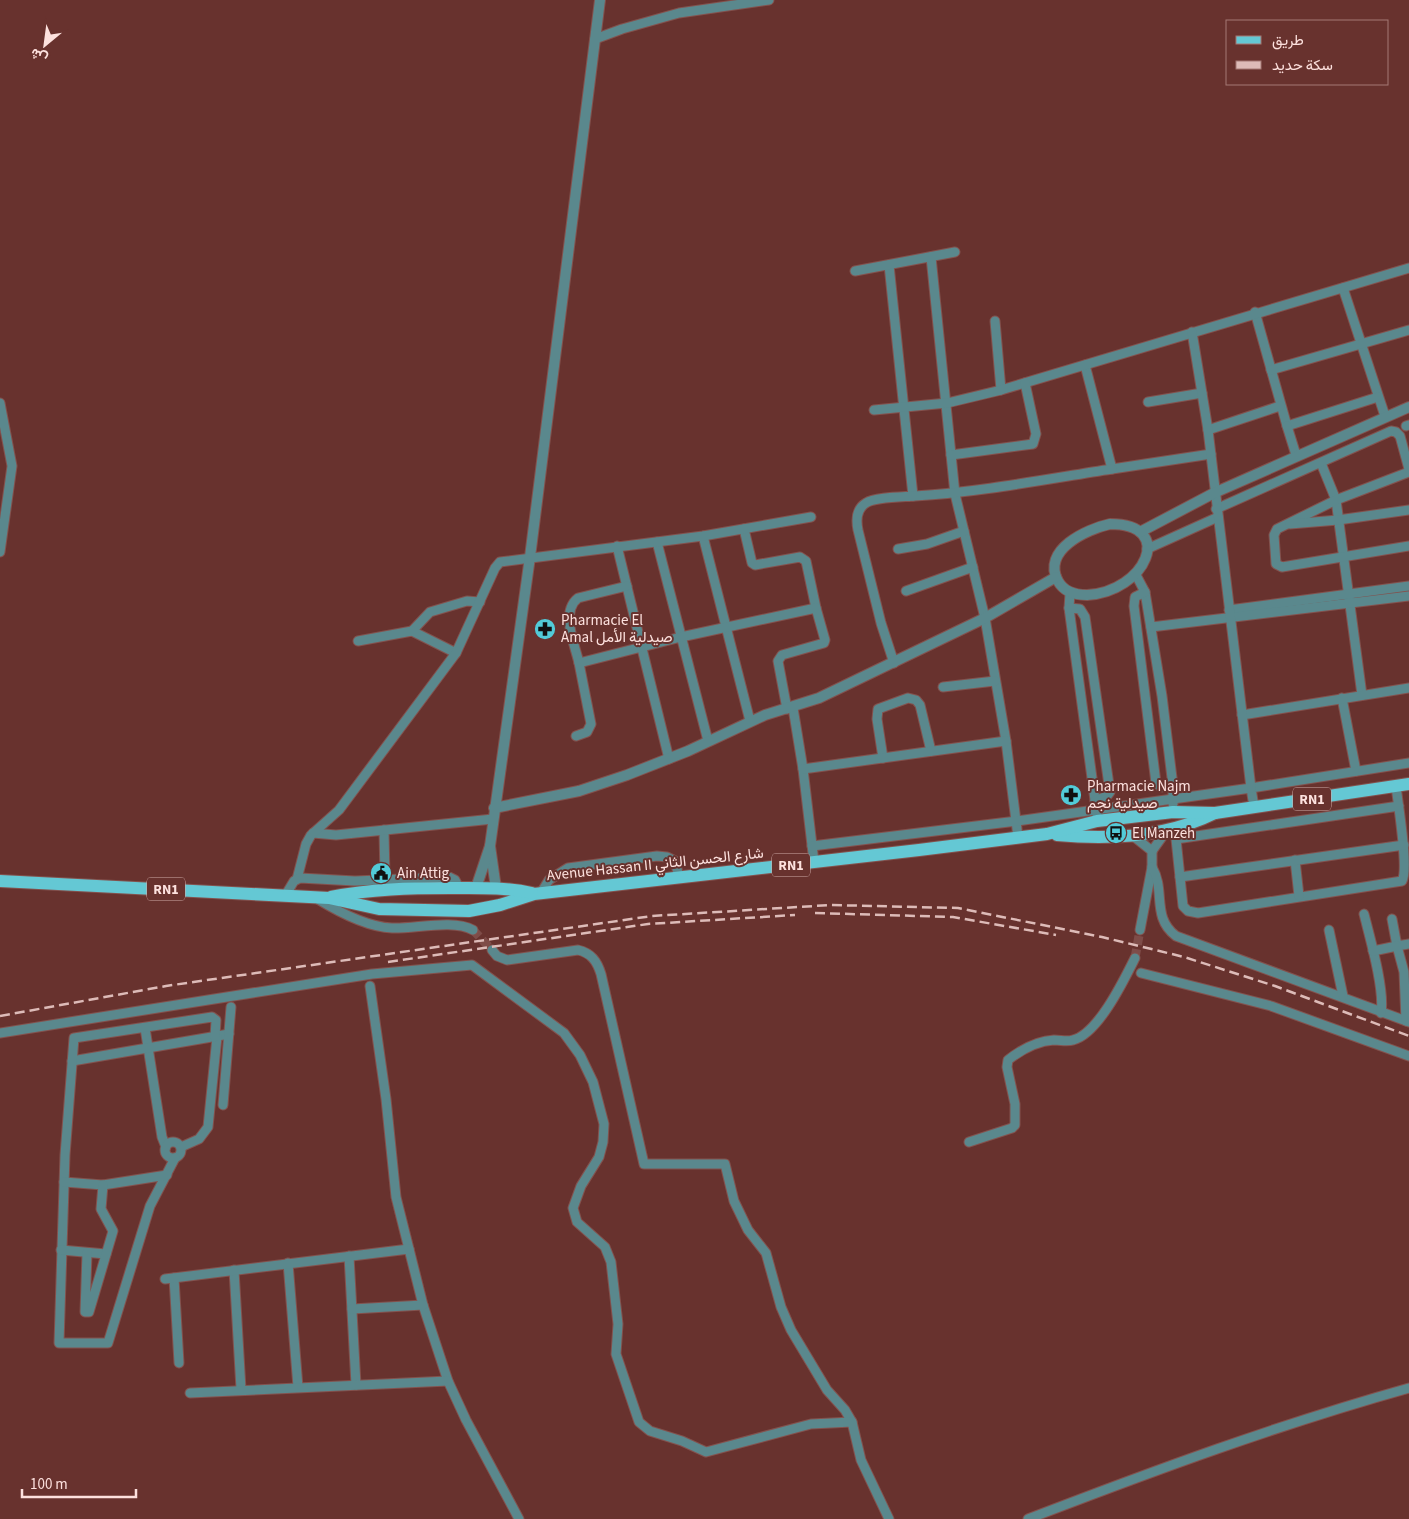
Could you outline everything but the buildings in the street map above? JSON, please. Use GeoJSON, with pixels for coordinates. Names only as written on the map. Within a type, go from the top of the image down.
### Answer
{"type":"FeatureCollection","features":[{"type":"Feature","properties":{"kind":"main road","name":"Avenue Hassan II شارع الحسن الثاني"},"geometry":{"type":"LineString","coordinates":[[1047,834],[1096,811],[1215,813],[1402,785]]}},
{"type":"Feature","properties":{"kind":"main road"},"geometry":{"type":"LineString","coordinates":[[1096,811],[1095,830],[1099,838]]}},
{"type":"Feature","properties":{"kind":"main road"},"geometry":{"type":"LineString","coordinates":[[1166,830],[1174,821],[1173,812]]}},
{"type":"Feature","properties":{"kind":"main road","name":"Avenue Hassan II شارع الحسن الثاني"},"geometry":{"type":"LineString","coordinates":[[1,878],[22,882],[329,898],[362,907],[390,910],[478,910],[537,893],[1018,837],[1047,834],[1099,838],[1132,835],[1195,823],[1215,813]]}},
{"type":"Feature","properties":{"kind":"main road","name":"Avenue Hassan II شارع الحسن الثاني"},"geometry":{"type":"LineString","coordinates":[[329,898],[385,883],[459,888],[496,888],[537,893]]}},
{"type":"Feature","properties":{"kind":"main road"},"geometry":{"type":"LineString","coordinates":[[385,883],[379,898],[380,904],[390,910]]}},
{"type":"Feature","properties":{"kind":"main road"},"geometry":{"type":"LineString","coordinates":[[478,888],[486,898],[485,904],[478,910]]}},
{"type":"Feature","properties":{"kind":"street"},"geometry":{"type":"LineString","coordinates":[[478,888],[490,846],[530,557],[600,0]]}},
{"type":"Feature","properties":{"kind":"street"},"geometry":{"type":"LineString","coordinates":[[595,39],[622,29],[679,13],[769,0]]}},
{"type":"Feature","properties":{"kind":"street"},"geometry":{"type":"LineString","coordinates":[[855,271],[955,252]]}},
{"type":"Feature","properties":{"kind":"street"},"geometry":{"type":"LineString","coordinates":[[931,257],[955,494],[985,618],[994,681],[1006,741],[1018,837]]}},
{"type":"Feature","properties":{"kind":"street"},"geometry":{"type":"LineString","coordinates":[[889,265],[913,496]]}},
{"type":"Feature","properties":{"kind":"street"},"geometry":{"type":"LineString","coordinates":[[874,410],[947,404],[1001,390],[1085,366],[1255,312],[1409,268]]}},
{"type":"Feature","properties":{"kind":"street"},"geometry":{"type":"LineString","coordinates":[[1343,288],[1385,416]]}},
{"type":"Feature","properties":{"kind":"street"},"geometry":{"type":"LineString","coordinates":[[1255,312],[1280,406],[1296,455]]}},
{"type":"Feature","properties":{"kind":"street"},"geometry":{"type":"LineString","coordinates":[[995,321],[1001,390]]}},
{"type":"Feature","properties":{"kind":"street"},"geometry":{"type":"LineString","coordinates":[[1271,370],[1409,330]]}},
{"type":"Feature","properties":{"kind":"street"},"geometry":{"type":"LineString","coordinates":[[1192,332],[1208,430],[1214,492],[1254,807]]}},
{"type":"Feature","properties":{"kind":"street"},"geometry":{"type":"LineString","coordinates":[[1085,366],[1112,469]]}},
{"type":"Feature","properties":{"kind":"street"},"geometry":{"type":"LineString","coordinates":[[951,455],[1033,444],[1036,434],[1025,383]]}},
{"type":"Feature","properties":{"kind":"street"},"geometry":{"type":"LineString","coordinates":[[1148,402],[1202,393]]}},
{"type":"Feature","properties":{"kind":"street"},"geometry":{"type":"LineString","coordinates":[[1287,426],[1378,397]]}},
{"type":"Feature","properties":{"kind":"street"},"geometry":{"type":"LineString","coordinates":[[0,403],[12,466],[0,552]]}},
{"type":"Feature","properties":{"kind":"street"},"geometry":{"type":"LineString","coordinates":[[1208,430],[1280,406]]}},
{"type":"Feature","properties":{"kind":"street"},"geometry":{"type":"LineString","coordinates":[[1140,532],[1214,492],[1409,407]]}},
{"type":"Feature","properties":{"kind":"street"},"geometry":{"type":"LineString","coordinates":[[1147,549],[1321,462],[1391,431],[1396,432],[1400,436],[1409,471],[1336,500],[1277,529],[1274,535],[1276,564],[1282,567],[1409,546]]}},
{"type":"Feature","properties":{"kind":"street"},"geometry":{"type":"LineString","coordinates":[[894,663],[880,623],[856,519],[858,511],[866,502],[913,496],[955,494],[1211,454]]}},
{"type":"Feature","properties":{"kind":"street"},"geometry":{"type":"LineString","coordinates":[[1321,462],[1336,500],[1362,695]]}},
{"type":"Feature","properties":{"kind":"street"},"geometry":{"type":"LineString","coordinates":[[1285,525],[1409,510]]}},
{"type":"Feature","properties":{"kind":"street"},"geometry":{"type":"LineString","coordinates":[[285,896],[297,879],[306,844],[313,833],[339,810],[456,653],[500,562],[703,536],[811,517]]}},
{"type":"Feature","properties":{"kind":"street"},"geometry":{"type":"LineString","coordinates":[[1118,524],[1132,526],[1140,532],[1147,549],[1143,565],[1136,575],[1126,583],[1104,592],[1080,595],[1070,593],[1056,578],[1054,567],[1060,553],[1084,532],[1101,526],[1118,524]]}},
{"type":"Feature","properties":{"kind":"street"},"geometry":{"type":"LineString","coordinates":[[744,529],[752,563],[755,565],[800,557],[806,561],[825,640],[824,643],[782,655],[778,661],[804,768],[814,862]]}},
{"type":"Feature","properties":{"kind":"street"},"geometry":{"type":"LineString","coordinates":[[898,549],[927,544],[964,531]]}},
{"type":"Feature","properties":{"kind":"street"},"geometry":{"type":"LineString","coordinates":[[703,536],[750,721]]}},
{"type":"Feature","properties":{"kind":"street"},"geometry":{"type":"LineString","coordinates":[[657,542],[708,741]]}},
{"type":"Feature","properties":{"kind":"street"},"geometry":{"type":"LineString","coordinates":[[618,546],[669,759]]}},
{"type":"Feature","properties":{"kind":"street"},"geometry":{"type":"LineString","coordinates":[[906,591],[973,567]]}},
{"type":"Feature","properties":{"kind":"street"},"geometry":{"type":"LineString","coordinates":[[1136,575],[1146,592],[1162,696],[1173,786],[1173,812]]}},
{"type":"Feature","properties":{"kind":"street"},"geometry":{"type":"LineString","coordinates":[[494,808],[579,791],[669,759],[771,712],[790,709],[894,663],[985,618],[1056,578]]}},
{"type":"Feature","properties":{"kind":"street"},"geometry":{"type":"LineString","coordinates":[[576,736],[587,732],[591,724],[569,618],[574,601],[578,598],[627,586]]}},
{"type":"Feature","properties":{"kind":"street"},"geometry":{"type":"LineString","coordinates":[[1348,599],[1409,586]]}},
{"type":"Feature","properties":{"kind":"street"},"geometry":{"type":"LineString","coordinates":[[1146,592],[1138,595],[1134,600],[1156,784],[1161,787],[1173,786]]}},
{"type":"Feature","properties":{"kind":"street"},"geometry":{"type":"LineString","coordinates":[[1070,593],[1068,608],[1083,702],[1096,811]]}},
{"type":"Feature","properties":{"kind":"street"},"geometry":{"type":"LineString","coordinates":[[1151,627],[1230,614],[1348,599],[1409,596]]}},
{"type":"Feature","properties":{"kind":"street"},"geometry":{"type":"LineString","coordinates":[[412,631],[430,612],[467,601],[480,602]]}},
{"type":"Feature","properties":{"kind":"street"},"geometry":{"type":"LineString","coordinates":[[578,663],[641,646],[816,608]]}},
{"type":"Feature","properties":{"kind":"street"},"geometry":{"type":"LineString","coordinates":[[1068,608],[1080,609],[1084,617],[1098,699],[1110,792],[1096,811]]}},
{"type":"Feature","properties":{"kind":"street"},"geometry":{"type":"LineString","coordinates":[[358,640],[412,631],[456,653]]}},
{"type":"Feature","properties":{"kind":"street"},"geometry":{"type":"LineString","coordinates":[[943,686],[994,681]]}},
{"type":"Feature","properties":{"kind":"street"},"geometry":{"type":"LineString","coordinates":[[1242,714],[1409,688]]}},
{"type":"Feature","properties":{"kind":"street"},"geometry":{"type":"LineString","coordinates":[[1147,698],[1162,696]]}},
{"type":"Feature","properties":{"kind":"street"},"geometry":{"type":"LineString","coordinates":[[883,758],[877,719],[878,709],[908,698],[916,700],[920,706],[931,751]]}},
{"type":"Feature","properties":{"kind":"street"},"geometry":{"type":"LineString","coordinates":[[1342,698],[1356,772]]}},
{"type":"Feature","properties":{"kind":"street"},"geometry":{"type":"LineString","coordinates":[[1083,702],[1098,699]]}},
{"type":"Feature","properties":{"kind":"street"},"geometry":{"type":"LineString","coordinates":[[804,768],[1006,741]]}},
{"type":"Feature","properties":{"kind":"street"},"geometry":{"type":"LineString","coordinates":[[812,846],[1096,811],[1409,764]]}},
{"type":"Feature","properties":{"kind":"street"},"geometry":{"type":"LineString","coordinates":[[1399,806],[1176,840],[1183,906],[1195,913],[1299,896],[1399,883],[1406,874],[1407,860],[1399,806],[1402,785]]}},
{"type":"Feature","properties":{"kind":"street"},"geometry":{"type":"LineString","coordinates":[[313,833],[336,835],[493,819]]}},
{"type":"Feature","properties":{"kind":"street"},"geometry":{"type":"LineString","coordinates":[[297,879],[385,883],[384,830]]}},
{"type":"Feature","properties":{"kind":"street"},"geometry":{"type":"LineString","coordinates":[[1140,930],[1152,867],[1152,851],[1166,830]]}},
{"type":"Feature","properties":{"kind":"street"},"geometry":{"type":"LineString","coordinates":[[1132,835],[1152,851]]}},
{"type":"Feature","properties":{"kind":"street"},"geometry":{"type":"LineString","coordinates":[[1180,877],[1404,844]]}},
{"type":"Feature","properties":{"kind":"street"},"geometry":{"type":"LineString","coordinates":[[490,846],[496,888]]}},
{"type":"Feature","properties":{"kind":"street"},"geometry":{"type":"LineString","coordinates":[[537,893],[549,880],[568,868],[657,856],[667,857],[675,861],[679,877]]}},
{"type":"Feature","properties":{"kind":"street"},"geometry":{"type":"LineString","coordinates":[[1294,860],[1299,896]]}},
{"type":"Feature","properties":{"kind":"street"},"geometry":{"type":"LineString","coordinates":[[1152,867],[1158,884],[1162,921],[1176,936],[1407,1021],[1404,972],[1392,919]]}},
{"type":"Feature","properties":{"kind":"street"},"geometry":{"type":"LineString","coordinates":[[314,897],[336,910],[376,926],[403,928],[461,925],[473,930]]}},
{"type":"Feature","properties":{"kind":"street"},"geometry":{"type":"LineString","coordinates":[[390,910],[403,928]]}},
{"type":"Feature","properties":{"kind":"street"},"geometry":{"type":"LineString","coordinates":[[1364,914],[1373,951],[1381,1000],[1381,1013]]}},
{"type":"Feature","properties":{"kind":"street"},"geometry":{"type":"LineString","coordinates":[[1329,930],[1343,996]]}},
{"type":"Feature","properties":{"kind":"street"},"geometry":{"type":"LineString","coordinates":[[1373,951],[1409,944]]}},
{"type":"Feature","properties":{"kind":"street"},"geometry":{"type":"LineString","coordinates":[[492,950],[497,956],[507,960],[578,950],[586,952],[594,959],[603,980],[644,1164],[725,1164],[734,1201],[748,1230],[766,1252],[781,1307],[790,1330],[827,1390],[845,1410],[852,1422],[862,1460],[889,1519]]}},
{"type":"Feature","properties":{"kind":"street"},"geometry":{"type":"LineString","coordinates":[[969,1142],[1012,1128],[1015,1124],[1015,1104],[1007,1067],[1008,1060],[1024,1048],[1037,1043],[1052,1040],[1070,1041],[1087,1033],[1120,989],[1135,958]]}},
{"type":"Feature","properties":{"kind":"street"},"geometry":{"type":"LineString","coordinates":[[0,1033],[362,975],[472,965],[564,1033],[580,1055],[593,1082],[604,1124],[603,1142],[599,1157],[581,1186],[573,1208],[577,1222],[601,1242],[611,1262],[618,1324],[616,1354],[639,1422],[650,1431],[682,1441],[706,1452],[811,1424],[852,1422]]}},
{"type":"Feature","properties":{"kind":"street"},"geometry":{"type":"LineString","coordinates":[[1141,973],[1271,1006],[1409,1056]]}},
{"type":"Feature","properties":{"kind":"street"},"geometry":{"type":"LineString","coordinates":[[370,986],[385,1090],[394,1183],[422,1305],[448,1381],[466,1420],[519,1519]]}},
{"type":"Feature","properties":{"kind":"street"},"geometry":{"type":"LineString","coordinates":[[223,1105],[232,1007]]}},
{"type":"Feature","properties":{"kind":"street"},"geometry":{"type":"LineString","coordinates":[[212,1016],[216,1020],[208,1128],[199,1139],[181,1147],[181,1152],[175,1158],[168,1175],[150,1206],[108,1344],[59,1343],[64,1182],[74,1038],[212,1016]]}},
{"type":"Feature","properties":{"kind":"street"},"geometry":{"type":"LineString","coordinates":[[145,1028],[162,1137],[167,1155],[175,1158]]}},
{"type":"Feature","properties":{"kind":"street"},"geometry":{"type":"LineString","coordinates":[[72,1060],[229,1034]]}},
{"type":"Feature","properties":{"kind":"street"},"geometry":{"type":"LineString","coordinates":[[166,1147],[169,1142],[175,1141],[181,1147]]}},
{"type":"Feature","properties":{"kind":"street"},"geometry":{"type":"LineString","coordinates":[[64,1182],[103,1186],[168,1175]]}},
{"type":"Feature","properties":{"kind":"street"},"geometry":{"type":"LineString","coordinates":[[87,1254],[85,1312],[89,1312],[113,1231],[101,1209],[103,1186]]}},
{"type":"Feature","properties":{"kind":"street"},"geometry":{"type":"LineString","coordinates":[[179,1363],[169,1279],[409,1248]]}},
{"type":"Feature","properties":{"kind":"street"},"geometry":{"type":"LineString","coordinates":[[61,1250],[87,1254],[106,1254]]}},
{"type":"Feature","properties":{"kind":"street"},"geometry":{"type":"LineString","coordinates":[[348,1256],[356,1385]]}},
{"type":"Feature","properties":{"kind":"street"},"geometry":{"type":"LineString","coordinates":[[288,1263],[298,1387]]}},
{"type":"Feature","properties":{"kind":"street"},"geometry":{"type":"LineString","coordinates":[[234,1270],[241,1389]]}},
{"type":"Feature","properties":{"kind":"street"},"geometry":{"type":"LineString","coordinates":[[352,1309],[422,1305]]}},
{"type":"Feature","properties":{"kind":"street"},"geometry":{"type":"LineString","coordinates":[[190,1392],[448,1381]]}},
{"type":"Feature","properties":{"kind":"street"},"geometry":{"type":"LineString","coordinates":[[1028,1519],[1232,1444],[1409,1388]]}},
{"type":"Feature","properties":{"kind":"tunnel"},"geometry":{"type":"LineString","coordinates":[[473,930],[492,950]]}},
{"type":"Feature","properties":{"kind":"tunnel"},"geometry":{"type":"LineString","coordinates":[[1135,958],[1140,930]]}},
{"type":"Feature","properties":{"kind":"railway"},"geometry":{"type":"LineString","coordinates":[[0,1016],[166,986],[652,916],[831,905],[958,908],[1102,937],[1184,957],[1275,986],[1409,1036]]}},
{"type":"Feature","properties":{"kind":"railway"},"geometry":{"type":"LineString","coordinates":[[815,913],[953,917],[1056,935]]}},
{"type":"Feature","properties":{"kind":"railway"},"geometry":{"type":"LineString","coordinates":[[388,962],[648,924],[795,915]]}},
{"type":"Feature","properties":{"kind":"place","name":"Pharmacie El Amal صيدلية الأمل"},"geometry":{"type":"Point","coordinates":[545,629]}},
{"type":"Feature","properties":{"kind":"place","name":"Pharmacie Najm صيدلية نجم"},"geometry":{"type":"Point","coordinates":[1071,795]}},
{"type":"Feature","properties":{"kind":"place","name":"El Manzeh"},"geometry":{"type":"Point","coordinates":[1116,833]}},
{"type":"Feature","properties":{"kind":"place","name":"Ain Attig"},"geometry":{"type":"Point","coordinates":[381,873]}}]}
